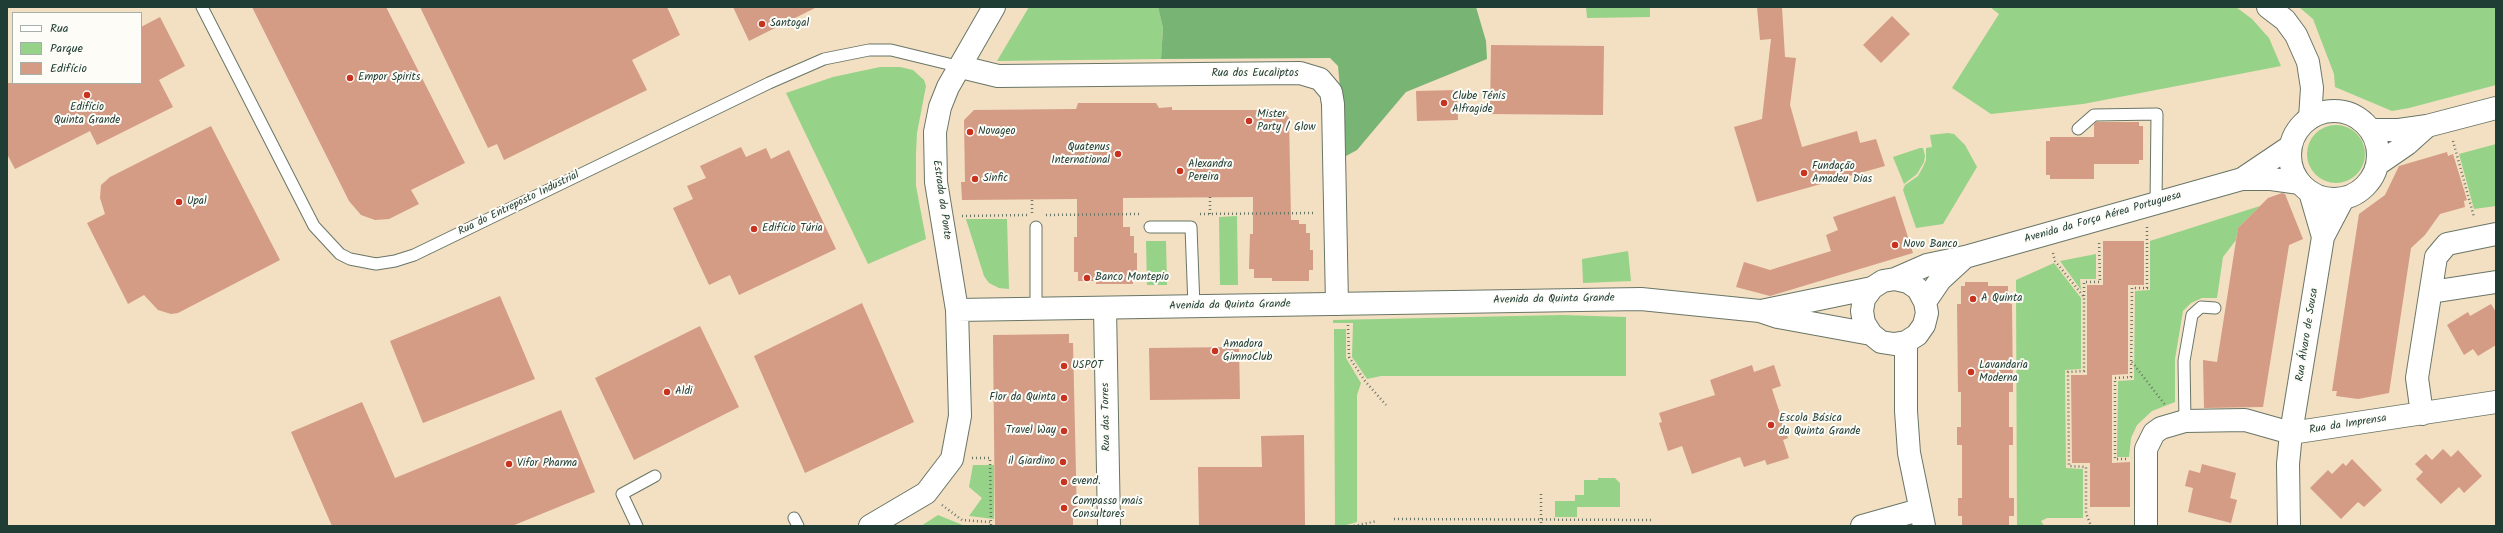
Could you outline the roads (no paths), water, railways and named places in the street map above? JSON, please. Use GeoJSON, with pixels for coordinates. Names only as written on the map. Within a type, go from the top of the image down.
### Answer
{"type":"FeatureCollection","features":[{"type":"Feature","properties":{"kind":"main road","name":"Estrada da Ponte"},"geometry":{"type":"LineString","coordinates":[[957,310],[936,182],[935,152],[940,107],[960,67],[994,7]]}},
{"type":"Feature","properties":{"kind":"main road"},"geometry":{"type":"LineString","coordinates":[[2268,7],[2285,20],[2296,35],[2308,62],[2312,88],[2310,118]]}},
{"type":"Feature","properties":{"kind":"main road","name":"Rua dos Eucaliptos"},"geometry":{"type":"LineString","coordinates":[[960,67],[998,76],[1300,73],[1320,79],[1331,92],[1333,104],[1336,304]]}},
{"type":"Feature","properties":{"kind":"main road"},"geometry":{"type":"LineString","coordinates":[[2372,130],[2399,130],[2427,126],[2496,108]]}},
{"type":"Feature","properties":{"kind":"main road"},"geometry":{"type":"LineString","coordinates":[[2336,111],[2350,113],[2362,120],[2372,130],[2379,152],[2378,164],[2366,186],[2355,194],[2343,198],[2332,199],[2305,187],[2293,172],[2290,159],[2291,146],[2301,126],[2310,118],[2322,112],[2336,111]]}},
{"type":"Feature","properties":{"kind":"main road"},"geometry":{"type":"LineString","coordinates":[[2378,164],[2407,144],[2427,126]]}},
{"type":"Feature","properties":{"kind":"main road","name":"Avenida da Força Aérea Portuguesa"},"geometry":{"type":"LineString","coordinates":[[2242,179],[2291,146]]}},
{"type":"Feature","properties":{"kind":"main road","name":"Avenida da Força Aérea Portuguesa"},"geometry":{"type":"LineString","coordinates":[[1895,279],[1927,265],[1965,257],[2242,179],[2271,179],[2305,187]]}},
{"type":"Feature","properties":{"kind":"main road","name":"Rua Álvaro de Sousa"},"geometry":{"type":"LineString","coordinates":[[2305,187],[2323,237]]}},
{"type":"Feature","properties":{"kind":"main road","name":"Rua Álvaro de Sousa"},"geometry":{"type":"LineString","coordinates":[[2291,433],[2323,237],[2343,198]]}},
{"type":"Feature","properties":{"kind":"main road"},"geometry":{"type":"LineString","coordinates":[[2422,414],[2418,378],[2436,257],[2441,249],[2456,240],[2488,236]]}},
{"type":"Feature","properties":{"kind":"main road","name":"Avenida da Força Aérea Portuguesa"},"geometry":{"type":"LineString","coordinates":[[1925,302],[1940,280],[1965,257]]}},
{"type":"Feature","properties":{"kind":"main road"},"geometry":{"type":"LineString","coordinates":[[1862,526],[1922,518],[1909,453],[1906,411],[1906,342],[1917,335],[1924,325],[1927,313],[1925,302],[1918,289],[1908,282],[1895,279]]}},
{"type":"Feature","properties":{"kind":"main road","name":"Avenida da Quinta Grande"},"geometry":{"type":"LineString","coordinates":[[1760,311],[1872,288],[1882,282],[1895,279]]}},
{"type":"Feature","properties":{"kind":"main road"},"geometry":{"type":"LineString","coordinates":[[2431,292],[2496,282]]}},
{"type":"Feature","properties":{"kind":"main road"},"geometry":{"type":"LineString","coordinates":[[1871,334],[1864,324],[1862,311],[1864,298],[1872,288]]}},
{"type":"Feature","properties":{"kind":"main road","name":"Avenida da Quinta Grande"},"geometry":{"type":"LineString","coordinates":[[957,310],[1624,299],[1760,311],[1778,317],[1871,334],[1881,342],[1894,344],[1906,342]]}},
{"type":"Feature","properties":{"kind":"main road","name":"Rua das Torres"},"geometry":{"type":"LineString","coordinates":[[1105,308],[1109,526]]}},
{"type":"Feature","properties":{"kind":"main road"},"geometry":{"type":"LineString","coordinates":[[870,526],[926,493],[950,462],[960,416],[957,310]]}},
{"type":"Feature","properties":{"kind":"main road","name":"Rua da Imprensa"},"geometry":{"type":"LineString","coordinates":[[2291,433],[2322,430],[2496,402]]}},
{"type":"Feature","properties":{"kind":"main road"},"geometry":{"type":"LineString","coordinates":[[2146,526],[2145,460],[2148,442],[2154,433],[2169,424],[2182,422],[2245,420],[2291,433],[2288,464],[2289,526]]}},
{"type":"Feature","properties":{"kind":"lane","name":"Rua do Entreposto Industrial"},"geometry":{"type":"LineString","coordinates":[[202,7],[314,226],[340,254],[350,259],[376,264],[395,261],[414,255],[769,83],[824,59],[869,50],[891,50],[960,67]]}},
{"type":"Feature","properties":{"kind":"lane"},"geometry":{"type":"LineString","coordinates":[[2078,129],[2094,115],[2157,114],[2151,204]]}},
{"type":"Feature","properties":{"kind":"lane"},"geometry":{"type":"LineString","coordinates":[[1036,227],[1036,309]]}},
{"type":"Feature","properties":{"kind":"lane"},"geometry":{"type":"LineString","coordinates":[[1150,227],[1191,227],[1194,307]]}},
{"type":"Feature","properties":{"kind":"lane"},"geometry":{"type":"LineString","coordinates":[[2182,422],[2184,361],[2192,315],[2201,307],[2215,308]]}},
{"type":"Feature","properties":{"kind":"lane"},"geometry":{"type":"LineString","coordinates":[[636,526],[622,494],[655,476]]}},
{"type":"Feature","properties":{"kind":"place","name":"Santogal"},"geometry":{"type":"Point","coordinates":[762,24]}},
{"type":"Feature","properties":{"kind":"place","name":"Empor Spirits"},"geometry":{"type":"Point","coordinates":[350,78]}},
{"type":"Feature","properties":{"kind":"place","name":"Edifício Quinta Grande"},"geometry":{"type":"Point","coordinates":[87,95]}},
{"type":"Feature","properties":{"kind":"place","name":"Clube Ténis Alfragide"},"geometry":{"type":"Point","coordinates":[1444,103]}},
{"type":"Feature","properties":{"kind":"place","name":"Mister Party / Glow"},"geometry":{"type":"Point","coordinates":[1249,121]}},
{"type":"Feature","properties":{"kind":"place","name":"Novageo"},"geometry":{"type":"Point","coordinates":[970,132]}},
{"type":"Feature","properties":{"kind":"place","name":"Quatenus International"},"geometry":{"type":"Point","coordinates":[1118,154]}},
{"type":"Feature","properties":{"kind":"place","name":"Alexandra Pereira"},"geometry":{"type":"Point","coordinates":[1180,171]}},
{"type":"Feature","properties":{"kind":"place","name":"Fundação Amadeu Dias"},"geometry":{"type":"Point","coordinates":[1804,173]}},
{"type":"Feature","properties":{"kind":"place","name":"Sinfic"},"geometry":{"type":"Point","coordinates":[975,179]}},
{"type":"Feature","properties":{"kind":"place","name":"Upal"},"geometry":{"type":"Point","coordinates":[179,202]}},
{"type":"Feature","properties":{"kind":"place","name":"Edifício Túria"},"geometry":{"type":"Point","coordinates":[754,229]}},
{"type":"Feature","properties":{"kind":"place","name":"Novo Banco"},"geometry":{"type":"Point","coordinates":[1895,245]}},
{"type":"Feature","properties":{"kind":"place","name":"Banco Montepio"},"geometry":{"type":"Point","coordinates":[1087,278]}},
{"type":"Feature","properties":{"kind":"place","name":"A Quinta"},"geometry":{"type":"Point","coordinates":[1973,299]}},
{"type":"Feature","properties":{"kind":"place","name":"Amadora GimnoClub"},"geometry":{"type":"Point","coordinates":[1215,351]}},
{"type":"Feature","properties":{"kind":"place","name":"USPOT"},"geometry":{"type":"Point","coordinates":[1064,366]}},
{"type":"Feature","properties":{"kind":"place","name":"Lavandaria Moderna"},"geometry":{"type":"Point","coordinates":[1971,372]}},
{"type":"Feature","properties":{"kind":"place","name":"Aldi"},"geometry":{"type":"Point","coordinates":[667,392]}},
{"type":"Feature","properties":{"kind":"place","name":"Flor da Quinta"},"geometry":{"type":"Point","coordinates":[1064,398]}},
{"type":"Feature","properties":{"kind":"place","name":"Escola Básica da Quinta Grande"},"geometry":{"type":"Point","coordinates":[1771,425]}},
{"type":"Feature","properties":{"kind":"place","name":"Travel Way"},"geometry":{"type":"Point","coordinates":[1064,431]}},
{"type":"Feature","properties":{"kind":"place","name":"il Giardino"},"geometry":{"type":"Point","coordinates":[1063,462]}},
{"type":"Feature","properties":{"kind":"place","name":"Vifor Pharma"},"geometry":{"type":"Point","coordinates":[509,464]}},
{"type":"Feature","properties":{"kind":"place","name":"evend."},"geometry":{"type":"Point","coordinates":[1064,482]}},
{"type":"Feature","properties":{"kind":"place","name":"Compasso mais Consultores"},"geometry":{"type":"Point","coordinates":[1064,508]}}]}
